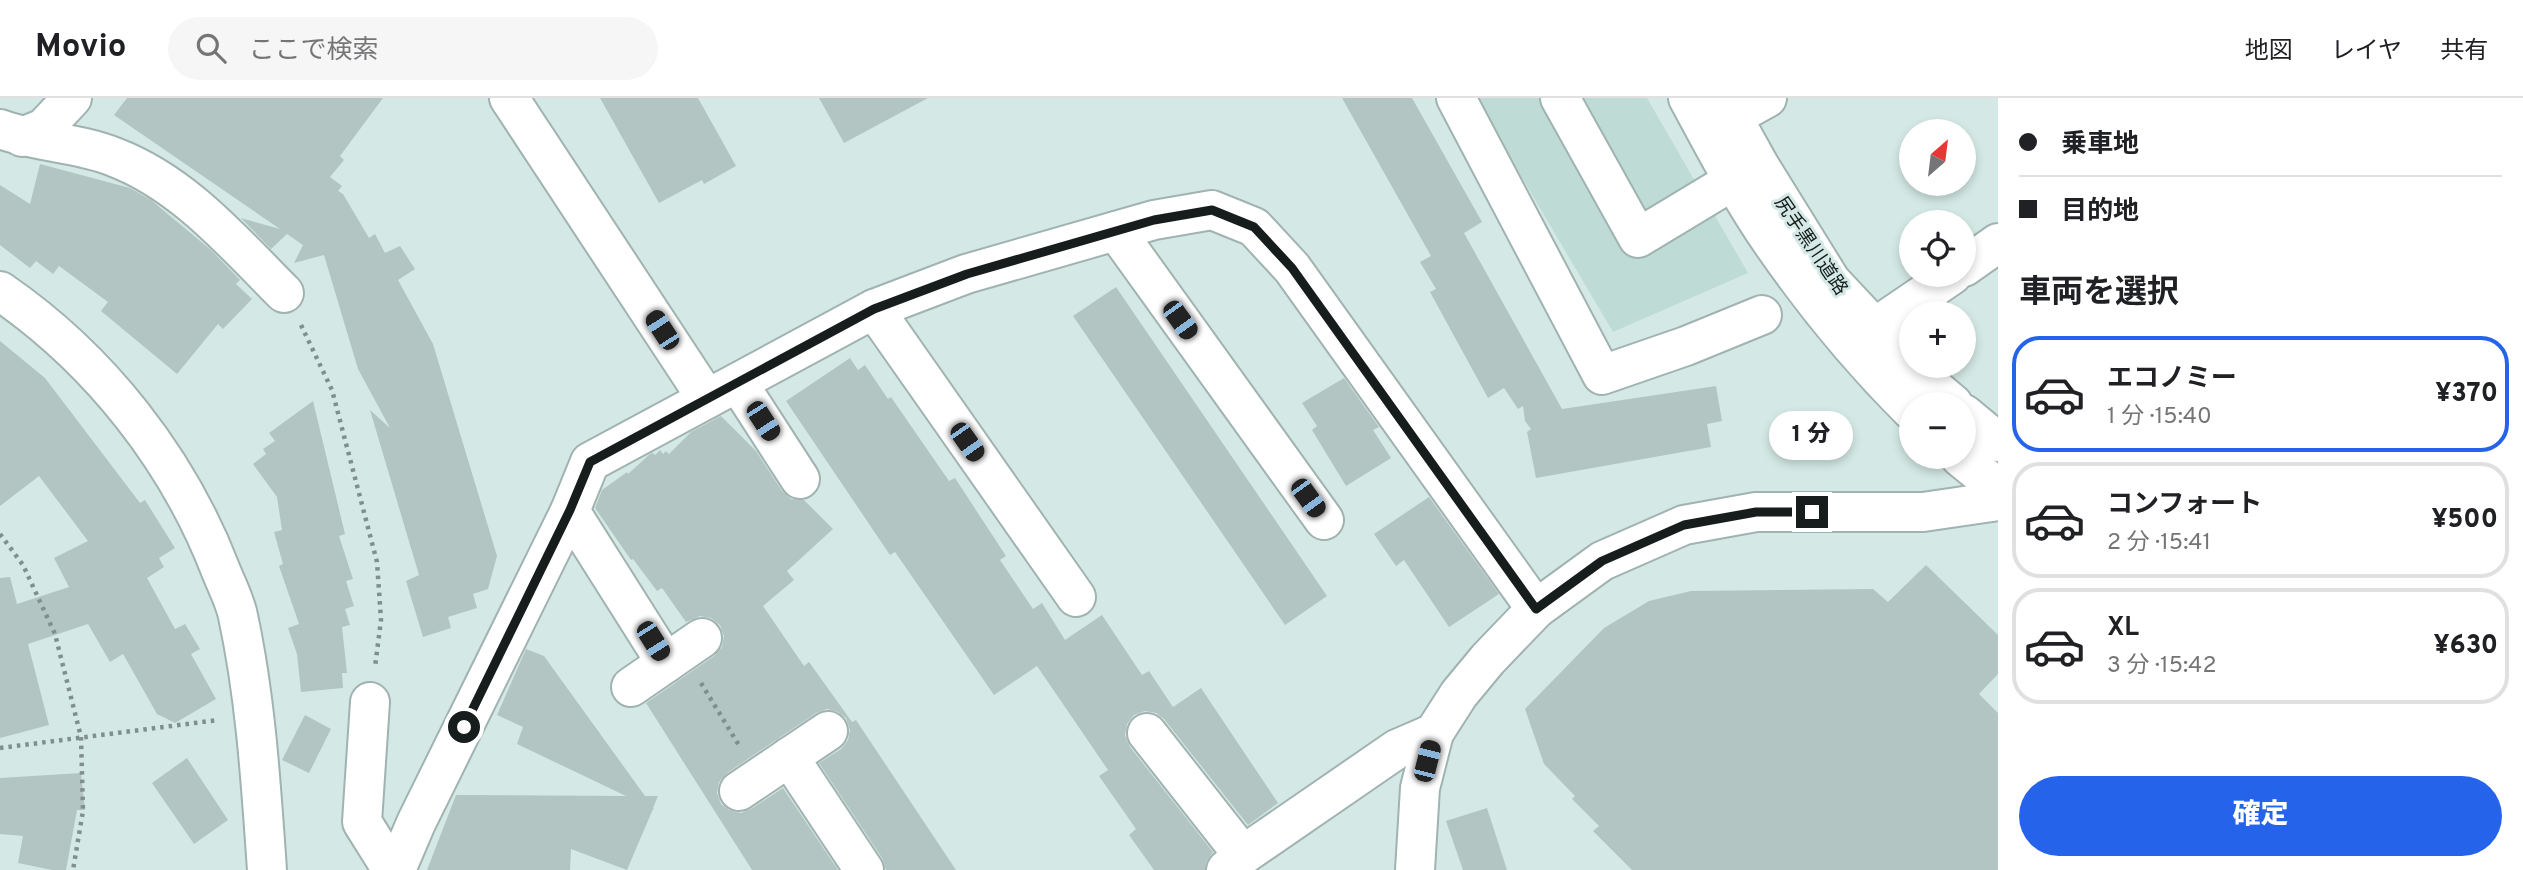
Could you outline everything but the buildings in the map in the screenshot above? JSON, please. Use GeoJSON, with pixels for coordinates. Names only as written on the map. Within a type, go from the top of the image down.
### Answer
{"type":"FeatureCollection","features":[{"type":"Feature","properties":{"kind":"street"},"geometry":{"type":"LineString","coordinates":[[11,133],[44,128],[72,98]]}},
{"type":"Feature","properties":{"kind":"street"},"geometry":{"type":"LineString","coordinates":[[509,98],[722,391],[800,479]]}},
{"type":"Feature","properties":{"kind":"street"},"geometry":{"type":"LineString","coordinates":[[1456,98],[1602,375],[1686,346],[1762,315]]}},
{"type":"Feature","properties":{"kind":"street"},"geometry":{"type":"LineString","coordinates":[[1560,98],[1637,238],[1746,173]]}},
{"type":"Feature","properties":{"kind":"street","name":"尻手黒川道路"},"geometry":{"type":"LineString","coordinates":[[1688,98],[1831,281],[1920,376],[1939,392]]}},
{"type":"Feature","properties":{"kind":"street"},"geometry":{"type":"LineString","coordinates":[[1728,108],[1768,98]]}},
{"type":"Feature","properties":{"kind":"street","name":"尻手黒川道路"},"geometry":{"type":"LineString","coordinates":[[1728,108],[1746,173],[1771,242],[1861,359],[1899,398]]}},
{"type":"Feature","properties":{"kind":"street"},"geometry":{"type":"LineString","coordinates":[[11,133],[75,145],[113,156],[152,174],[204,213],[284,293]]}},
{"type":"Feature","properties":{"kind":"street"},"geometry":{"type":"LineString","coordinates":[[394,870],[570,510],[590,462],[874,309],[967,274],[1154,220],[1212,210],[1254,227],[1292,268],[1536,609]]}},
{"type":"Feature","properties":{"kind":"street"},"geometry":{"type":"LineString","coordinates":[[1116,231],[1324,520]]}},
{"type":"Feature","properties":{"kind":"street"},"geometry":{"type":"LineString","coordinates":[[1976,259],[1998,243]]}},
{"type":"Feature","properties":{"kind":"street"},"geometry":{"type":"LineString","coordinates":[[1874,328],[1934,287]]}},
{"type":"Feature","properties":{"kind":"street"},"geometry":{"type":"LineString","coordinates":[[5,306],[107,383],[163,456],[207,534],[238,613],[255,716],[267,870]]}},
{"type":"Feature","properties":{"kind":"street"},"geometry":{"type":"LineString","coordinates":[[874,309],[1076,597]]}},
{"type":"Feature","properties":{"kind":"street"},"geometry":{"type":"LineString","coordinates":[[1976,424],[1998,442]]}},
{"type":"Feature","properties":{"kind":"street"},"geometry":{"type":"LineString","coordinates":[[1975,469],[1998,488]]}},
{"type":"Feature","properties":{"kind":"street"},"geometry":{"type":"LineString","coordinates":[[1415,870],[1420,788],[1434,733],[1459,694],[1536,609],[1602,561],[1684,525],[1756,512],[1923,512],[1998,501]]}},
{"type":"Feature","properties":{"kind":"street"},"geometry":{"type":"LineString","coordinates":[[570,510],[683,651],[631,687]]}},
{"type":"Feature","properties":{"kind":"street"},"geometry":{"type":"LineString","coordinates":[[370,702],[362,822],[394,870]]}},
{"type":"Feature","properties":{"kind":"street"},"geometry":{"type":"LineString","coordinates":[[828,731],[762,775],[864,870]]}},
{"type":"Feature","properties":{"kind":"street"},"geometry":{"type":"LineString","coordinates":[[1147,733],[1235,862],[1397,749],[1434,733]]}},
{"type":"Feature","properties":{"kind":"path"},"geometry":{"type":"LineString","coordinates":[[284,293],[332,390],[377,562],[381,620],[370,702]]}},
{"type":"Feature","properties":{"kind":"path"},"geometry":{"type":"LineString","coordinates":[[0,534],[23,565],[55,634],[82,737],[83,811],[73,870]]}},
{"type":"Feature","properties":{"kind":"path"},"geometry":{"type":"LineString","coordinates":[[683,651],[762,775]]}},
{"type":"Feature","properties":{"kind":"path"},"geometry":{"type":"LineString","coordinates":[[0,748],[255,716]]}},
{"type":"Feature","properties":{"kind":"shaded area"},"geometry":{"type":"Polygon","coordinates":[[[1475,98],[1647,98],[1748,273],[1613,332],[1475,98]]]}},
{"type":"Feature","properties":{"kind":"route"},"geometry":{"type":"LineString","coordinates":[[464,727],[570,510],[590,462],[874,309],[967,274],[1154,220],[1212,210],[1254,227],[1292,268],[1536,609],[1602,561],[1684,525],[1756,512],[1812,512]]}}]}
